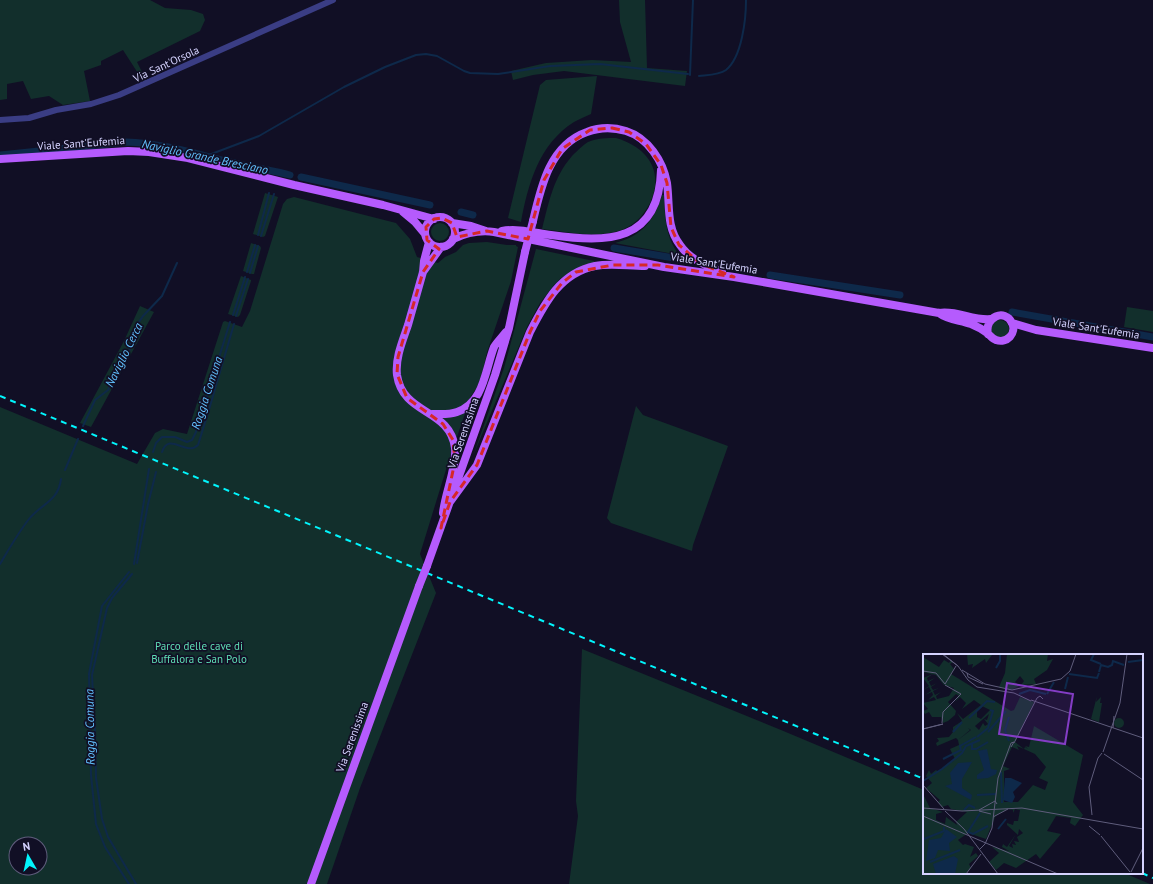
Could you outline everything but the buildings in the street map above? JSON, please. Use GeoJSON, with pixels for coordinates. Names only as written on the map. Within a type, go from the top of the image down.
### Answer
{"type":"FeatureCollection","features":[{"type":"Feature","properties":{"kind":"main road","name":"Via Serenissima"},"geometry":{"type":"LineString","coordinates":[[311,884],[441,528],[495,375],[509,328],[525,252],[539,196],[549,168],[555,157],[568,142],[583,133],[598,128],[629,132],[646,144],[661,165],[667,183],[669,217],[674,236],[685,252],[701,264],[734,277]]}},
{"type":"Feature","properties":{"kind":"main road","name":"Viale Sant'Eufemia"},"geometry":{"type":"LineString","coordinates":[[0,159],[128,151],[149,152],[188,158],[434,219]]}},
{"type":"Feature","properties":{"kind":"main road"},"geometry":{"type":"LineString","coordinates":[[491,231],[515,230],[578,238],[599,239],[626,233],[642,223],[653,208],[659,188],[661,165]]}},
{"type":"Feature","properties":{"kind":"main road","name":"Viale Sant'Eufemia"},"geometry":{"type":"LineString","coordinates":[[397,209],[415,222],[425,234]]}},
{"type":"Feature","properties":{"kind":"main road"},"geometry":{"type":"LineString","coordinates":[[442,218],[452,223],[455,229],[453,239],[449,244],[441,247],[434,246],[429,242],[425,234],[428,223],[434,219],[442,218]]}},
{"type":"Feature","properties":{"kind":"main road","name":"Viale Sant'Eufemia"},"geometry":{"type":"LineString","coordinates":[[452,223],[658,265],[939,313],[948,312],[980,319],[991,319],[996,316],[1002,316],[1007,317],[1012,323],[1036,330],[1153,348]]}},
{"type":"Feature","properties":{"kind":"main road","name":"Viale Sant'Eufemia"},"geometry":{"type":"LineString","coordinates":[[453,239],[467,234],[491,231]]}},
{"type":"Feature","properties":{"kind":"main road"},"geometry":{"type":"LineString","coordinates":[[429,242],[423,272],[398,357],[397,374],[400,387],[407,398],[415,406],[432,414],[450,431],[455,449],[455,461],[444,501],[441,528]]}},
{"type":"Feature","properties":{"kind":"main road"},"geometry":{"type":"LineString","coordinates":[[423,272],[441,247]]}},
{"type":"Feature","properties":{"kind":"main road"},"geometry":{"type":"LineString","coordinates":[[450,502],[477,464],[530,332],[540,311],[550,296],[562,283],[576,272],[595,266],[658,265]]}},
{"type":"Feature","properties":{"kind":"main road","name":"Viale Sant'Eufemia"},"geometry":{"type":"LineString","coordinates":[[939,313],[948,318],[971,324],[988,334],[994,340],[1001,341],[1008,339],[1012,335],[1036,330]]}},
{"type":"Feature","properties":{"kind":"main road"},"geometry":{"type":"LineString","coordinates":[[988,334],[987,328],[991,319]]}},
{"type":"Feature","properties":{"kind":"main road"},"geometry":{"type":"LineString","coordinates":[[1012,323],[1012,335]]}},
{"type":"Feature","properties":{"kind":"main road"},"geometry":{"type":"LineString","coordinates":[[432,414],[456,412],[465,408],[475,399],[482,387],[495,346],[509,328]]}},
{"type":"Feature","properties":{"kind":"street","name":"Via Sant'Orsola"},"geometry":{"type":"LineString","coordinates":[[0,120],[29,118],[56,110],[98,102],[119,95],[333,0]]}},
{"type":"Feature","properties":{"kind":"highlighted area"},"geometry":{"type":"Polygon","coordinates":[[[612,128],[629,132],[646,144],[661,165],[667,183],[671,227],[679,245],[701,264],[734,277],[658,265],[613,265],[576,272],[562,283],[540,311],[530,332],[477,465],[450,502],[441,528],[455,461],[453,440],[443,424],[407,398],[397,374],[398,357],[423,272],[439,249],[427,240],[426,227],[434,219],[442,218],[452,223],[457,237],[487,231],[528,239],[544,180],[562,149],[590,130],[612,128]]]}},
{"type":"Feature","properties":{"kind":"green space"},"geometry":{"type":"Polygon","coordinates":[[[0,0],[150,0],[165,8],[191,10],[203,14],[205,20],[200,31],[137,62],[146,80],[143,81],[123,50],[101,61],[101,65],[84,71],[90,101],[63,105],[49,96],[31,99],[23,81],[7,84],[7,99],[0,100],[0,0]]]}},
{"type":"Feature","properties":{"kind":"green space"},"geometry":{"type":"Polygon","coordinates":[[[619,0],[645,0],[647,68],[687,71],[685,86],[564,71],[533,75],[513,80],[511,71],[546,63],[592,60],[631,62],[620,22],[619,0]]]}},
{"type":"Feature","properties":{"kind":"green space"},"geometry":{"type":"Polygon","coordinates":[[[597,76],[591,114],[574,122],[562,131],[552,142],[537,166],[527,193],[521,222],[508,218],[540,85],[546,80],[597,76]]]}},
{"type":"Feature","properties":{"kind":"green space"},"geometry":{"type":"Polygon","coordinates":[[[616,138],[636,147],[650,162],[654,171],[654,191],[650,203],[643,214],[633,224],[624,229],[604,234],[583,234],[542,229],[552,191],[560,173],[572,156],[588,142],[598,139],[616,138]]]}},
{"type":"Feature","properties":{"kind":"green space"},"geometry":{"type":"Polygon","coordinates":[[[265,193],[278,197],[265,236],[263,237],[253,234],[265,193]]]}},
{"type":"Feature","properties":{"kind":"green space"},"geometry":{"type":"Polygon","coordinates":[[[662,195],[664,195],[665,219],[668,233],[674,248],[679,255],[615,243],[633,236],[646,226],[651,220],[662,195]]]}},
{"type":"Feature","properties":{"kind":"green space","name":"Parco delle cave di Buffalora e San Polo"},"geometry":{"type":"Polygon","coordinates":[[[294,197],[396,223],[410,239],[417,257],[438,263],[445,257],[456,252],[463,245],[469,243],[487,242],[516,245],[518,247],[511,281],[487,352],[482,374],[477,387],[471,396],[449,460],[420,554],[436,593],[360,788],[327,884],[0,884],[0,407],[137,464],[155,433],[163,429],[187,434],[223,322],[225,321],[242,327],[250,311],[283,204],[287,199],[294,197]]]}},
{"type":"Feature","properties":{"kind":"green space"},"geometry":{"type":"Polygon","coordinates":[[[440,223],[446,226],[449,232],[446,238],[440,241],[434,238],[431,232],[434,226],[440,223]]]}},
{"type":"Feature","properties":{"kind":"green space"},"geometry":{"type":"Polygon","coordinates":[[[251,243],[260,246],[261,248],[254,274],[243,271],[251,243]]]}},
{"type":"Feature","properties":{"kind":"green space"},"geometry":{"type":"Polygon","coordinates":[[[536,249],[594,261],[595,263],[576,270],[561,278],[540,303],[527,327],[473,456],[504,368],[536,249]]]}},
{"type":"Feature","properties":{"kind":"green space"},"geometry":{"type":"Polygon","coordinates":[[[241,276],[251,281],[240,315],[238,317],[228,314],[241,276]]]}},
{"type":"Feature","properties":{"kind":"green space"},"geometry":{"type":"Polygon","coordinates":[[[140,306],[154,312],[91,427],[80,423],[124,341],[140,306]]]}},
{"type":"Feature","properties":{"kind":"green space"},"geometry":{"type":"Polygon","coordinates":[[[1127,307],[1153,311],[1153,332],[1124,327],[1127,307]]]}},
{"type":"Feature","properties":{"kind":"green space"},"geometry":{"type":"Polygon","coordinates":[[[1000,320],[1006,323],[1009,329],[1006,335],[1000,338],[994,335],[991,329],[994,323],[1000,320]]]}},
{"type":"Feature","properties":{"kind":"green space"},"geometry":{"type":"Polygon","coordinates":[[[636,406],[643,415],[728,446],[692,551],[611,523],[607,518],[636,406]]]}},
{"type":"Feature","properties":{"kind":"green space"},"geometry":{"type":"Polygon","coordinates":[[[582,649],[923,790],[923,874],[1126,874],[1150,884],[569,884],[578,816],[576,801],[582,649]]]}},
{"type":"Feature","properties":{"kind":"waterway"},"geometry":{"type":"LineString","coordinates":[[690,75],[693,0]]}},
{"type":"Feature","properties":{"kind":"waterway"},"geometry":{"type":"LineString","coordinates":[[699,76],[720,73],[726,70],[736,56],[744,27],[746,0]]}},
{"type":"Feature","properties":{"kind":"waterway"},"geometry":{"type":"LineString","coordinates":[[206,156],[259,136],[344,87],[385,67],[416,55],[426,54],[437,56],[470,73],[498,74],[550,66],[600,64],[688,74]]}},
{"type":"Feature","properties":{"kind":"waterway","name":"Naviglio Grande Bresciano"},"geometry":{"type":"LineString","coordinates":[[0,155],[126,142],[181,150],[290,175]]}},
{"type":"Feature","properties":{"kind":"waterway","name":"Naviglio Grande Bresciano"},"geometry":{"type":"LineString","coordinates":[[301,177],[430,205]]}},
{"type":"Feature","properties":{"kind":"waterway","name":"Roggia Comuna"},"geometry":{"type":"LineString","coordinates":[[258,235],[269,193]]}},
{"type":"Feature","properties":{"kind":"waterway"},"geometry":{"type":"LineString","coordinates":[[261,236],[274,194]]}},
{"type":"Feature","properties":{"kind":"waterway","name":"Naviglio Grande Bresciano"},"geometry":{"type":"LineString","coordinates":[[461,212],[473,215]]}},
{"type":"Feature","properties":{"kind":"waterway","name":"Roggia Comuna"},"geometry":{"type":"LineString","coordinates":[[247,272],[255,245]]}},
{"type":"Feature","properties":{"kind":"waterway","name":"Roggia Comuna"},"geometry":{"type":"LineString","coordinates":[[250,273],[258,246]]}},
{"type":"Feature","properties":{"kind":"waterway","name":"Naviglio Grande Bresciano"},"geometry":{"type":"LineString","coordinates":[[614,248],[674,258]]}},
{"type":"Feature","properties":{"kind":"waterway","name":"Naviglio Cerca"},"geometry":{"type":"LineString","coordinates":[[83,426],[95,400],[108,390],[130,349],[137,325],[143,316],[162,296],[177,263]]}},
{"type":"Feature","properties":{"kind":"waterway","name":"Naviglio Grande Bresciano"},"geometry":{"type":"LineString","coordinates":[[770,275],[900,295]]}},
{"type":"Feature","properties":{"kind":"waterway","name":"Roggia Comuna"},"geometry":{"type":"LineString","coordinates":[[233,315],[245,277]]}},
{"type":"Feature","properties":{"kind":"waterway","name":"Roggia Comuna"},"geometry":{"type":"LineString","coordinates":[[236,316],[248,279]]}},
{"type":"Feature","properties":{"kind":"waterway","name":"Naviglio Grande Bresciano"},"geometry":{"type":"LineString","coordinates":[[1012,312],[1153,337]]}},
{"type":"Feature","properties":{"kind":"waterway","name":"Roggia Comuna"},"geometry":{"type":"LineString","coordinates":[[153,452],[156,443],[162,437],[175,437],[187,442],[192,440],[196,432],[230,322]]}},
{"type":"Feature","properties":{"kind":"waterway"},"geometry":{"type":"LineString","coordinates":[[162,452],[165,446],[169,444],[188,448],[193,448],[198,445],[234,324]]}},
{"type":"Feature","properties":{"kind":"waterway","name":"Naviglio Cerca"},"geometry":{"type":"LineString","coordinates":[[65,470],[78,439]]}},
{"type":"Feature","properties":{"kind":"waterway","name":"Roggia Comuna"},"geometry":{"type":"LineString","coordinates":[[134,564],[149,469]]}},
{"type":"Feature","properties":{"kind":"waterway"},"geometry":{"type":"LineString","coordinates":[[137,563],[148,504],[156,472]]}},
{"type":"Feature","properties":{"kind":"waterway","name":"Naviglio Cerca"},"geometry":{"type":"LineString","coordinates":[[0,564],[17,535],[29,519],[57,493],[61,479]]}},
{"type":"Feature","properties":{"kind":"waterway","name":"Roggia Comuna"},"geometry":{"type":"LineString","coordinates":[[129,572],[102,606],[89,674],[91,775],[96,824],[105,847],[129,884]]}},
{"type":"Feature","properties":{"kind":"waterway"},"geometry":{"type":"LineString","coordinates":[[132,574],[112,598],[107,608],[92,675],[96,778],[102,819],[108,837],[136,884]]}},
{"type":"Feature","properties":{"kind":"railway"},"geometry":{"type":"LineString","coordinates":[[0,396],[923,779]]}},
{"type":"Feature","properties":{"kind":"railway"},"geometry":{"type":"LineString","coordinates":[[1143,873],[1153,878]]}}]}
